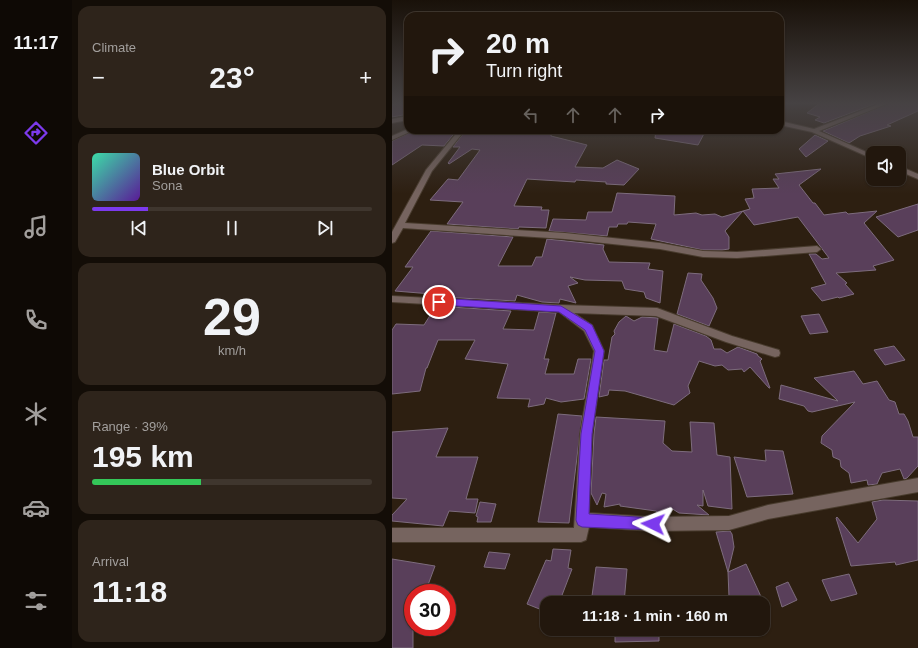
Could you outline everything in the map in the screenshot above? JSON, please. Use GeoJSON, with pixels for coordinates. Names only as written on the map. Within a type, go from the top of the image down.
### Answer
{"type":"FeatureCollection","features":[{"type":"Feature","properties":{"kind":"street"},"geometry":{"type":"LineString","coordinates":[[392,138],[403,133]]}},
{"type":"Feature","properties":{"kind":"street"},"geometry":{"type":"LineString","coordinates":[[819,133],[866,154]]}},
{"type":"Feature","properties":{"kind":"street"},"geometry":{"type":"LineString","coordinates":[[392,240],[429,170],[459,134]]}},
{"type":"Feature","properties":{"kind":"street"},"geometry":{"type":"LineString","coordinates":[[906,171],[918,177]]}},
{"type":"Feature","properties":{"kind":"street"},"geometry":{"type":"LineString","coordinates":[[400,225],[565,236],[660,246],[710,254],[737,255],[816,249]]}},
{"type":"Feature","properties":{"kind":"street"},"geometry":{"type":"LineString","coordinates":[[392,299],[561,309],[657,312],[730,339],[775,353]]}},
{"type":"Feature","properties":{"kind":"street"},"geometry":{"type":"LineString","coordinates":[[392,535],[581,535],[586,434],[599,351],[588,328],[561,309]]}},
{"type":"Feature","properties":{"kind":"street"},"geometry":{"type":"LineString","coordinates":[[582,520],[653,524],[729,523],[768,512],[918,485]]}},
{"type":"Feature","properties":{"kind":"building"},"geometry":{"type":"Polygon","coordinates":[[[828,133],[869,133],[860,136],[849,143],[828,133]]]}},
{"type":"Feature","properties":{"kind":"building"},"geometry":{"type":"Polygon","coordinates":[[[407,134],[454,134],[444,146],[422,145],[392,165],[392,141],[407,134]]]}},
{"type":"Feature","properties":{"kind":"building"},"geometry":{"type":"Polygon","coordinates":[[[463,134],[551,134],[551,136],[587,145],[575,167],[603,168],[617,160],[639,169],[624,185],[576,180],[575,182],[527,179],[514,206],[542,207],[541,210],[549,210],[546,228],[519,227],[518,229],[447,224],[463,202],[430,200],[448,179],[458,180],[480,150],[472,149],[449,164],[448,163],[460,147],[453,147],[463,134]]]}},
{"type":"Feature","properties":{"kind":"building"},"geometry":{"type":"Polygon","coordinates":[[[656,134],[704,134],[698,145],[655,138],[656,134]]]}},
{"type":"Feature","properties":{"kind":"building"},"geometry":{"type":"Polygon","coordinates":[[[815,135],[828,141],[806,157],[799,149],[815,135]]]}},
{"type":"Feature","properties":{"kind":"building"},"geometry":{"type":"Polygon","coordinates":[[[821,169],[799,185],[813,203],[815,203],[824,215],[846,212],[848,214],[877,211],[864,223],[894,260],[873,266],[876,270],[836,273],[847,283],[845,284],[854,294],[822,301],[811,288],[826,284],[809,254],[816,254],[822,259],[829,258],[798,217],[754,225],[743,211],[750,209],[745,199],[754,198],[752,189],[779,188],[773,179],[779,179],[775,174],[821,169]]]}},
{"type":"Feature","properties":{"kind":"building"},"geometry":{"type":"Polygon","coordinates":[[[617,193],[675,196],[674,215],[696,213],[702,215],[715,214],[722,217],[743,211],[725,231],[729,237],[729,249],[722,250],[703,250],[651,239],[656,224],[628,222],[627,224],[618,224],[617,227],[609,227],[607,236],[549,231],[553,219],[586,220],[588,212],[612,212],[617,193]]]}},
{"type":"Feature","properties":{"kind":"building"},"geometry":{"type":"Polygon","coordinates":[[[918,204],[918,230],[898,237],[876,217],[918,204]]]}},
{"type":"Feature","properties":{"kind":"building"},"geometry":{"type":"Polygon","coordinates":[[[431,231],[513,237],[498,266],[532,266],[536,257],[542,257],[547,239],[604,245],[603,249],[609,262],[650,263],[648,269],[663,271],[660,303],[646,298],[644,292],[625,289],[622,281],[585,280],[570,277],[578,283],[568,286],[576,303],[560,299],[559,303],[542,302],[517,295],[515,301],[442,297],[444,295],[395,291],[413,267],[405,267],[431,231]]]}},
{"type":"Feature","properties":{"kind":"building"},"geometry":{"type":"Polygon","coordinates":[[[688,273],[702,274],[701,280],[713,298],[717,308],[709,326],[677,314],[688,273]]]}},
{"type":"Feature","properties":{"kind":"building"},"geometry":{"type":"Polygon","coordinates":[[[436,306],[511,311],[503,329],[534,330],[539,312],[556,313],[544,359],[549,359],[545,374],[574,374],[578,359],[591,359],[584,399],[561,402],[546,398],[544,404],[528,407],[530,399],[497,398],[508,364],[465,359],[475,340],[438,340],[426,368],[420,391],[392,394],[392,330],[396,324],[424,325],[436,306]]]}},
{"type":"Feature","properties":{"kind":"building"},"geometry":{"type":"Polygon","coordinates":[[[819,314],[828,332],[810,334],[801,316],[819,314]]]}},
{"type":"Feature","properties":{"kind":"building"},"geometry":{"type":"Polygon","coordinates":[[[626,316],[634,321],[642,317],[658,318],[654,350],[667,352],[674,324],[706,336],[711,340],[714,349],[721,349],[727,353],[738,347],[757,354],[762,359],[760,361],[770,388],[750,367],[744,372],[742,369],[728,370],[722,365],[715,366],[699,361],[688,386],[690,393],[674,405],[625,391],[609,390],[608,395],[599,397],[604,360],[608,360],[612,337],[615,334],[614,331],[619,322],[626,316]]]}},
{"type":"Feature","properties":{"kind":"building"},"geometry":{"type":"Polygon","coordinates":[[[894,346],[905,360],[885,365],[874,350],[894,346]]]}},
{"type":"Feature","properties":{"kind":"building"},"geometry":{"type":"Polygon","coordinates":[[[854,371],[863,384],[877,381],[889,400],[895,402],[899,414],[904,414],[913,437],[918,437],[918,466],[907,478],[904,479],[900,469],[882,473],[877,484],[868,485],[867,480],[851,483],[849,473],[841,467],[840,460],[833,457],[832,450],[821,443],[822,436],[855,402],[812,412],[808,411],[804,406],[779,399],[781,385],[838,401],[814,378],[854,371]]]}},
{"type":"Feature","properties":{"kind":"building"},"geometry":{"type":"Polygon","coordinates":[[[558,414],[582,416],[569,523],[538,522],[558,414]]]}},
{"type":"Feature","properties":{"kind":"building"},"geometry":{"type":"Polygon","coordinates":[[[596,417],[665,421],[663,443],[672,451],[692,452],[690,422],[714,423],[717,455],[730,457],[732,509],[708,506],[703,490],[703,506],[697,505],[709,515],[679,513],[671,508],[665,515],[661,515],[656,511],[620,506],[620,504],[604,507],[606,494],[602,493],[597,505],[591,493],[596,417]]]}},
{"type":"Feature","properties":{"kind":"building"},"geometry":{"type":"Polygon","coordinates":[[[448,428],[436,457],[478,457],[466,499],[478,499],[475,513],[449,511],[443,526],[392,521],[392,515],[407,499],[392,498],[392,432],[448,428]]]}},
{"type":"Feature","properties":{"kind":"building"},"geometry":{"type":"Polygon","coordinates":[[[765,450],[783,451],[793,494],[747,497],[734,457],[766,461],[765,450]]]}},
{"type":"Feature","properties":{"kind":"building"},"geometry":{"type":"Polygon","coordinates":[[[883,500],[918,501],[918,560],[896,565],[895,562],[851,566],[836,518],[837,517],[858,543],[877,519],[872,502],[883,500]]]}},
{"type":"Feature","properties":{"kind":"building"},"geometry":{"type":"Polygon","coordinates":[[[480,502],[496,504],[491,522],[477,522],[478,517],[476,516],[480,502]]]}},
{"type":"Feature","properties":{"kind":"building"},"geometry":{"type":"Polygon","coordinates":[[[730,531],[732,534],[734,547],[728,572],[716,532],[730,531]]]}},
{"type":"Feature","properties":{"kind":"building"},"geometry":{"type":"Polygon","coordinates":[[[553,549],[571,550],[568,568],[572,569],[562,596],[540,596],[540,609],[527,604],[546,560],[551,561],[553,549]]]}},
{"type":"Feature","properties":{"kind":"building"},"geometry":{"type":"Polygon","coordinates":[[[489,552],[510,554],[505,569],[484,567],[489,552]]]}},
{"type":"Feature","properties":{"kind":"building"},"geometry":{"type":"Polygon","coordinates":[[[392,559],[435,566],[428,584],[404,584],[404,636],[413,636],[413,648],[392,648],[392,559]]]}},
{"type":"Feature","properties":{"kind":"building"},"geometry":{"type":"Polygon","coordinates":[[[746,564],[761,596],[729,596],[728,572],[746,564]]]}},
{"type":"Feature","properties":{"kind":"building"},"geometry":{"type":"Polygon","coordinates":[[[596,567],[627,569],[625,596],[592,596],[596,567]]]}},
{"type":"Feature","properties":{"kind":"building"},"geometry":{"type":"Polygon","coordinates":[[[849,574],[857,594],[831,601],[822,580],[849,574]]]}},
{"type":"Feature","properties":{"kind":"building"},"geometry":{"type":"Polygon","coordinates":[[[788,582],[797,600],[782,607],[776,587],[788,582]]]}},
{"type":"Feature","properties":{"kind":"building"},"geometry":{"type":"Polygon","coordinates":[[[615,636],[659,636],[659,641],[615,642],[615,636]]]}},
{"type":"Feature","properties":{"kind":"route"},"geometry":{"type":"LineString","coordinates":[[439,302],[561,309],[588,328],[599,351],[586,434],[582,520],[653,524]]}}]}
